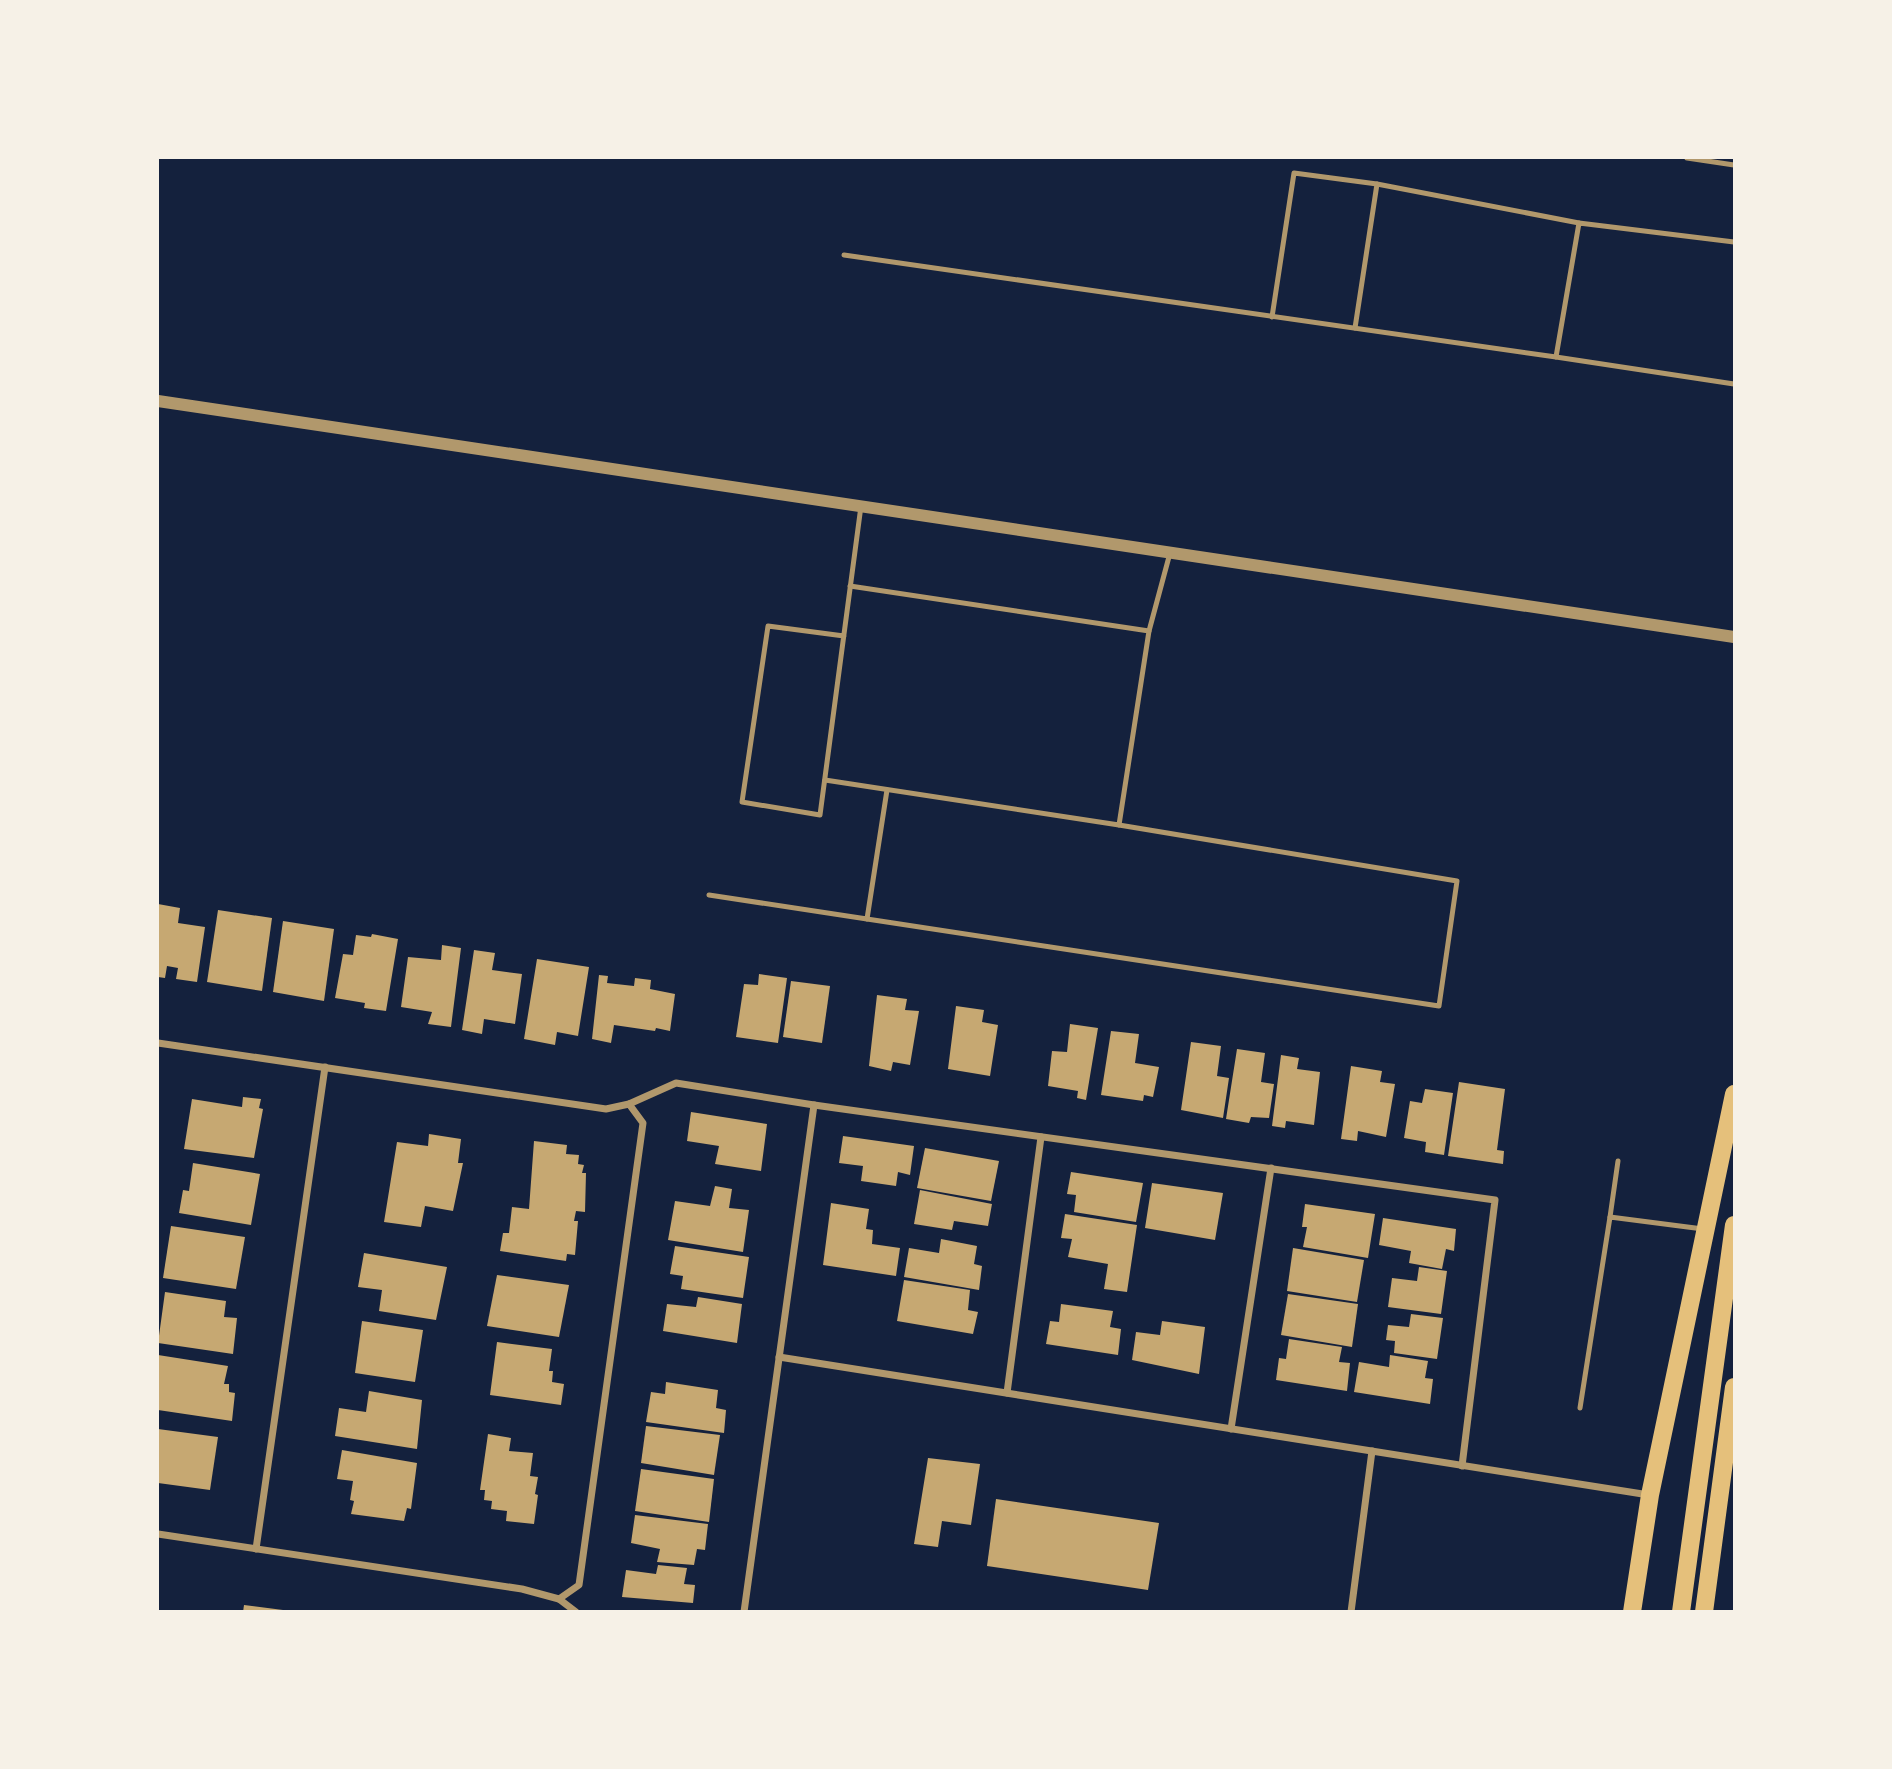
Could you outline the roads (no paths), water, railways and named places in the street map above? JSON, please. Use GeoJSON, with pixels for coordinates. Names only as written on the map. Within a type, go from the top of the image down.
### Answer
{"type":"FeatureCollection","features":[{"type":"Feature","properties":{"kind":"main road"},"geometry":{"type":"LineString","coordinates":[[1632,1612],[1650,1495],[1734,1094]]}},
{"type":"Feature","properties":{"kind":"main road"},"geometry":{"type":"LineString","coordinates":[[1681,1612],[1734,1225]]}},
{"type":"Feature","properties":{"kind":"main road"},"geometry":{"type":"LineString","coordinates":[[1704,1612],[1734,1387]]}},
{"type":"Feature","properties":{"kind":"street"},"geometry":{"type":"LineString","coordinates":[[158,401],[1734,636]]}},
{"type":"Feature","properties":{"kind":"street"},"geometry":{"type":"LineString","coordinates":[[158,1042],[606,1109],[629,1104],[676,1083],[814,1105],[1495,1200],[1462,1466]]}},
{"type":"Feature","properties":{"kind":"street"},"geometry":{"type":"LineString","coordinates":[[256,1549],[325,1067]]}},
{"type":"Feature","properties":{"kind":"street"},"geometry":{"type":"LineString","coordinates":[[559,1599],[579,1585],[583,1558],[643,1123],[629,1104]]}},
{"type":"Feature","properties":{"kind":"street"},"geometry":{"type":"LineString","coordinates":[[744,1612],[814,1105]]}},
{"type":"Feature","properties":{"kind":"street"},"geometry":{"type":"LineString","coordinates":[[1007,1393],[1041,1137]]}},
{"type":"Feature","properties":{"kind":"street"},"geometry":{"type":"LineString","coordinates":[[1231,1429],[1271,1168]]}},
{"type":"Feature","properties":{"kind":"street"},"geometry":{"type":"LineString","coordinates":[[779,1357],[1650,1495]]}},
{"type":"Feature","properties":{"kind":"street"},"geometry":{"type":"LineString","coordinates":[[1351,1612],[1372,1451]]}},
{"type":"Feature","properties":{"kind":"street"},"geometry":{"type":"LineString","coordinates":[[158,1534],[522,1589],[559,1599],[576,1612]]}},
{"type":"Feature","properties":{"kind":"lane"},"geometry":{"type":"LineString","coordinates":[[1687,158],[1734,165]]}},
{"type":"Feature","properties":{"kind":"lane"},"geometry":{"type":"LineString","coordinates":[[1272,317],[1294,173],[1377,184],[1579,223],[1734,242]]}},
{"type":"Feature","properties":{"kind":"lane"},"geometry":{"type":"LineString","coordinates":[[1354,328],[1377,184]]}},
{"type":"Feature","properties":{"kind":"lane"},"geometry":{"type":"LineString","coordinates":[[1556,357],[1579,223]]}},
{"type":"Feature","properties":{"kind":"lane"},"geometry":{"type":"LineString","coordinates":[[844,256],[1734,384]]}},
{"type":"Feature","properties":{"kind":"lane"},"geometry":{"type":"LineString","coordinates":[[844,636],[768,626],[742,802],[820,815],[844,636],[850,586],[861,506]]}},
{"type":"Feature","properties":{"kind":"lane"},"geometry":{"type":"LineString","coordinates":[[1118,825],[1149,631],[1170,552]]}},
{"type":"Feature","properties":{"kind":"lane"},"geometry":{"type":"LineString","coordinates":[[850,586],[1149,631]]}},
{"type":"Feature","properties":{"kind":"lane"},"geometry":{"type":"LineString","coordinates":[[709,895],[1439,1006],[1457,881],[825,780]]}},
{"type":"Feature","properties":{"kind":"lane"},"geometry":{"type":"LineString","coordinates":[[867,919],[887,790]]}},
{"type":"Feature","properties":{"kind":"lane"},"geometry":{"type":"LineString","coordinates":[[1580,1408],[1618,1161]]}},
{"type":"Feature","properties":{"kind":"lane"},"geometry":{"type":"LineString","coordinates":[[1611,1217],[1706,1230]]}}]}
